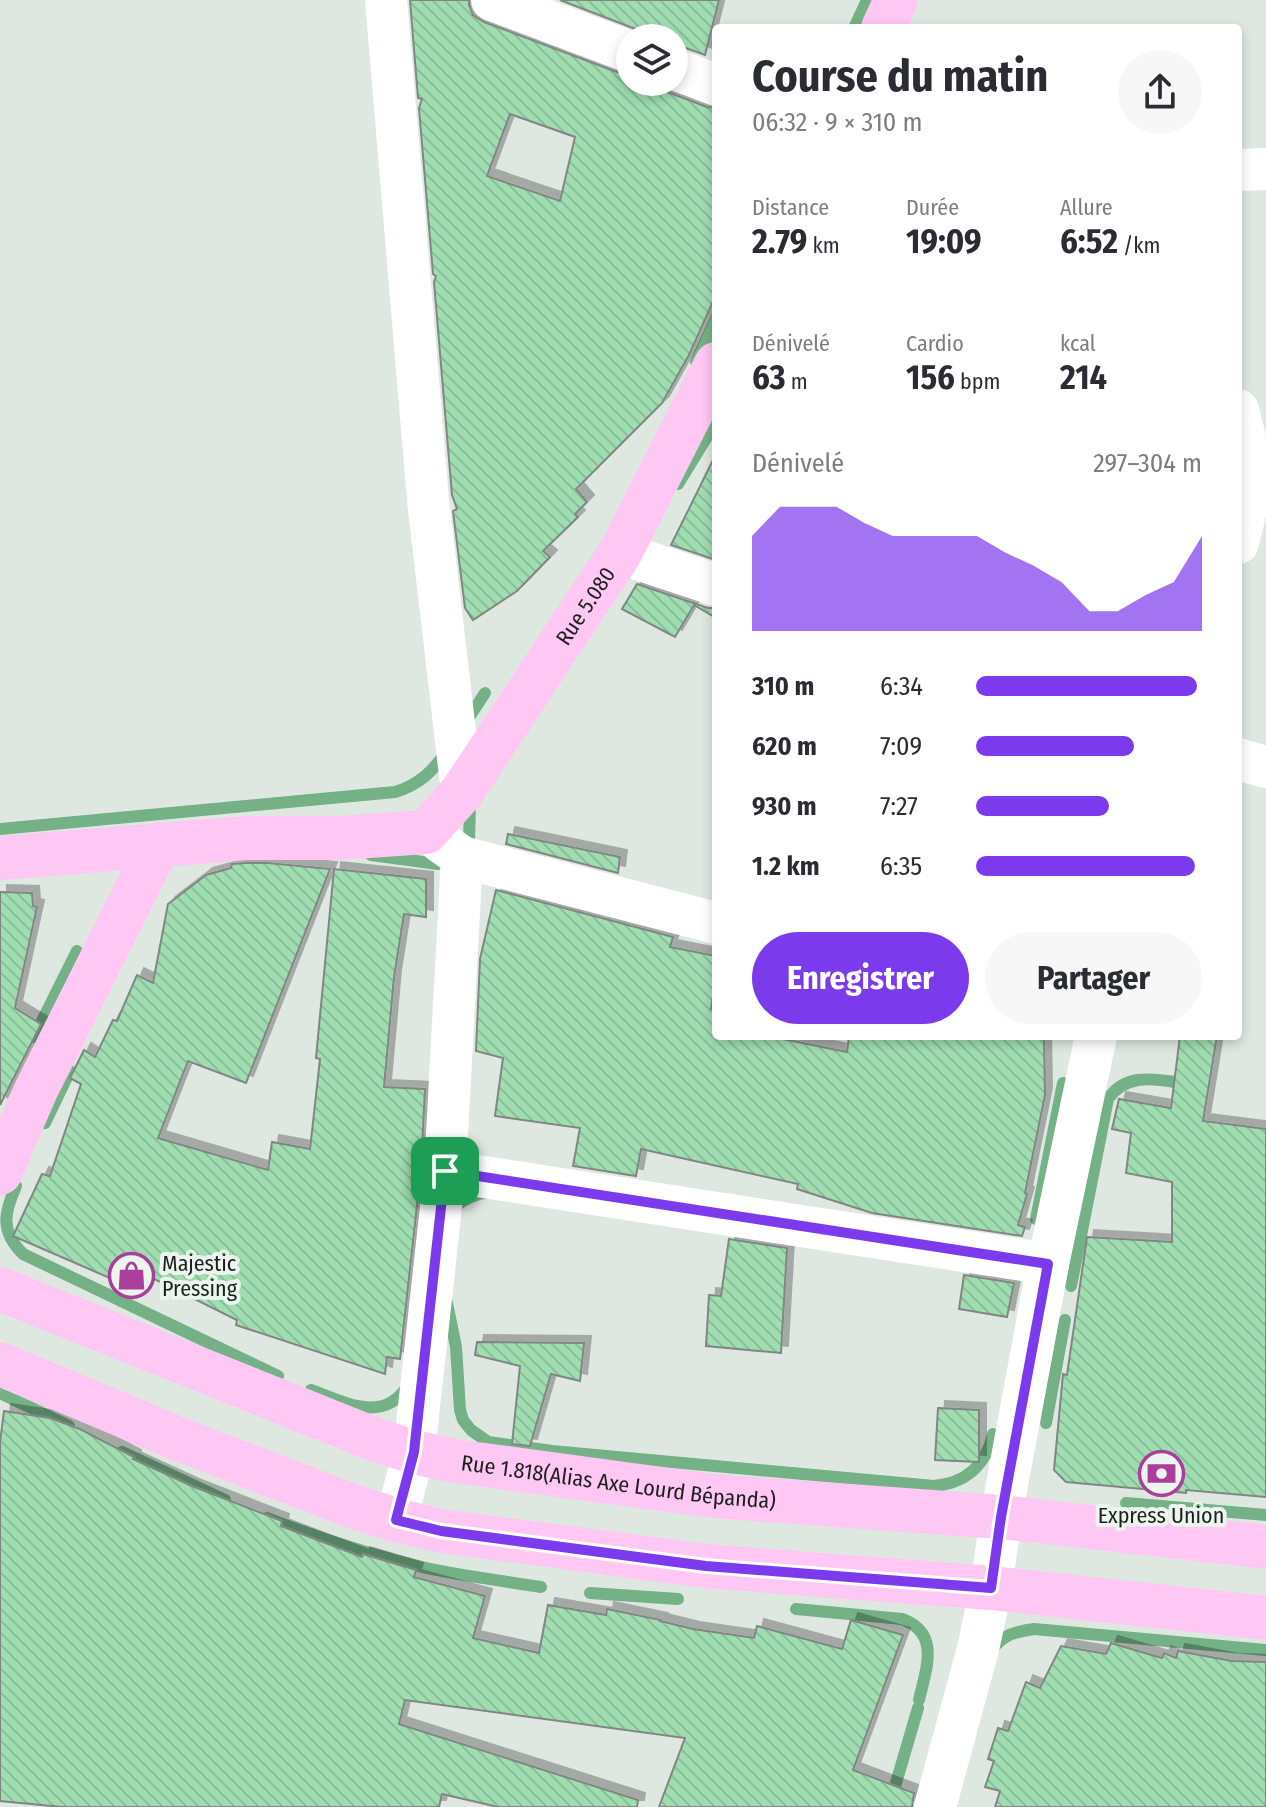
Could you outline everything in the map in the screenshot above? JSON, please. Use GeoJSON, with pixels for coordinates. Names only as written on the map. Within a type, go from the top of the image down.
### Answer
{"type":"FeatureCollection","features":[{"type":"Feature","properties":{"kind":"main road"},"geometry":{"type":"LineString","coordinates":[[885,24],[896,0]]}},
{"type":"Feature","properties":{"kind":"main road","name":"Rue 5.080"},"geometry":{"type":"LineString","coordinates":[[426,832],[462,792],[620,553],[712,372]]}},
{"type":"Feature","properties":{"kind":"main road"},"geometry":{"type":"LineString","coordinates":[[0,858],[246,838],[340,838],[426,832]]}},
{"type":"Feature","properties":{"kind":"main road"},"geometry":{"type":"LineString","coordinates":[[0,1173],[36,1090],[159,844]]}},
{"type":"Feature","properties":{"kind":"main road","name":"Rue 1.818(Alias Axe Lourd Bépanda)"},"geometry":{"type":"LineString","coordinates":[[0,1289],[376,1440],[454,1461],[713,1496],[1001,1517],[1266,1547]]}},
{"type":"Feature","properties":{"kind":"main road"},"geometry":{"type":"LineString","coordinates":[[0,1364],[179,1439],[352,1506],[441,1531],[706,1566],[991,1588],[1266,1618]]}},
{"type":"Feature","properties":{"kind":"street"},"geometry":{"type":"LineString","coordinates":[[386,0],[428,500],[462,792]]}},
{"type":"Feature","properties":{"kind":"street"},"geometry":{"type":"LineString","coordinates":[[492,0],[616,47]]}},
{"type":"Feature","properties":{"kind":"street"},"geometry":{"type":"LineString","coordinates":[[688,74],[712,83]]}},
{"type":"Feature","properties":{"kind":"street"},"geometry":{"type":"LineString","coordinates":[[1242,170],[1266,169]]}},
{"type":"Feature","properties":{"kind":"street"},"geometry":{"type":"LineString","coordinates":[[1242,426],[1248,449],[1247,506],[1242,527]]}},
{"type":"Feature","properties":{"kind":"street"},"geometry":{"type":"LineString","coordinates":[[620,553],[712,584]]}},
{"type":"Feature","properties":{"kind":"street"},"geometry":{"type":"LineString","coordinates":[[1242,760],[1266,767]]}},
{"type":"Feature","properties":{"kind":"street"},"geometry":{"type":"LineString","coordinates":[[426,832],[462,857],[712,922]]}},
{"type":"Feature","properties":{"kind":"street"},"geometry":{"type":"LineString","coordinates":[[396,1520],[414,1452],[445,1171],[462,857]]}},
{"type":"Feature","properties":{"kind":"street"},"geometry":{"type":"LineString","coordinates":[[935,1807],[978,1649],[991,1588],[1001,1517],[1048,1264],[1095,1040]]}},
{"type":"Feature","properties":{"kind":"street"},"geometry":{"type":"LineString","coordinates":[[445,1171],[1048,1264]]}},
{"type":"Feature","properties":{"kind":"building"},"geometry":{"type":"Polygon","coordinates":[[[410,0],[469,0],[473,15],[484,22],[616,72],[616,96],[678,96],[712,108],[712,304],[689,355],[662,403],[576,489],[587,502],[575,514],[578,517],[543,551],[550,557],[517,591],[473,620],[465,608],[453,511],[457,509],[452,495],[434,282],[436,276],[433,274],[419,108],[422,99],[418,98],[410,0]],[[510,114],[487,176],[560,201],[575,137],[510,114]]]}},
{"type":"Feature","properties":{"kind":"building"},"geometry":{"type":"Polygon","coordinates":[[[560,0],[719,0],[705,55],[688,49],[688,24],[622,24],[560,0]]]}},
{"type":"Feature","properties":{"kind":"building"},"geometry":{"type":"Polygon","coordinates":[[[712,462],[712,559],[671,545],[712,462]]]}},
{"type":"Feature","properties":{"kind":"building"},"geometry":{"type":"Polygon","coordinates":[[[637,584],[712,608],[712,616],[694,605],[675,637],[622,609],[637,584]]]}},
{"type":"Feature","properties":{"kind":"building"},"geometry":{"type":"Polygon","coordinates":[[[508,834],[620,857],[618,873],[506,844],[508,834]]]}},
{"type":"Feature","properties":{"kind":"building"},"geometry":{"type":"Polygon","coordinates":[[[268,863],[330,869],[246,1083],[188,1061],[158,1138],[268,1170],[272,1142],[310,1149],[334,869],[426,879],[426,917],[404,914],[394,977],[384,1087],[425,1089],[421,1169],[400,1359],[387,1357],[385,1374],[236,1325],[237,1320],[120,1262],[112,1279],[13,1236],[42,1174],[50,1176],[81,1084],[70,1078],[84,1050],[95,1057],[113,1020],[117,1021],[137,975],[153,983],[168,904],[206,875],[231,868],[232,864],[268,863]]]}},
{"type":"Feature","properties":{"kind":"building"},"geometry":{"type":"Polygon","coordinates":[[[496,890],[673,937],[670,947],[712,955],[712,1040],[788,1040],[847,1052],[848,1040],[1044,1040],[1045,1095],[1027,1194],[1018,1225],[1025,1227],[1022,1236],[872,1213],[797,1189],[798,1184],[641,1149],[636,1176],[573,1166],[580,1128],[495,1116],[503,1058],[476,1051],[480,959],[496,890]]]}},
{"type":"Feature","properties":{"kind":"building"},"geometry":{"type":"Polygon","coordinates":[[[0,892],[32,893],[33,906],[37,907],[15,1008],[41,1024],[0,1105],[0,892]]]}},
{"type":"Feature","properties":{"kind":"building"},"geometry":{"type":"Polygon","coordinates":[[[1180,1040],[1216,1040],[1203,1121],[1266,1129],[1266,1497],[1066,1482],[1054,1470],[1063,1374],[1067,1375],[1087,1237],[1172,1242],[1172,1182],[1126,1173],[1131,1133],[1112,1129],[1119,1099],[1171,1108],[1180,1040]]]}},
{"type":"Feature","properties":{"kind":"building"},"geometry":{"type":"Polygon","coordinates":[[[729,1239],[787,1248],[781,1353],[706,1346],[709,1295],[721,1296],[729,1239]]]}},
{"type":"Feature","properties":{"kind":"building"},"geometry":{"type":"Polygon","coordinates":[[[964,1275],[1014,1283],[1007,1317],[959,1309],[964,1275]]]}},
{"type":"Feature","properties":{"kind":"building"},"geometry":{"type":"Polygon","coordinates":[[[477,1342],[584,1343],[580,1381],[551,1374],[530,1446],[512,1444],[520,1366],[475,1355],[477,1342]]]}},
{"type":"Feature","properties":{"kind":"building"},"geometry":{"type":"Polygon","coordinates":[[[938,1408],[979,1410],[979,1462],[935,1460],[938,1408]]]}},
{"type":"Feature","properties":{"kind":"building"},"geometry":{"type":"Polygon","coordinates":[[[4,1411],[50,1418],[80,1429],[133,1459],[192,1486],[282,1521],[281,1526],[362,1557],[363,1554],[416,1570],[414,1577],[485,1596],[473,1638],[539,1653],[548,1605],[606,1615],[607,1609],[693,1629],[754,1638],[757,1626],[842,1649],[851,1620],[903,1635],[853,1770],[914,1793],[912,1807],[659,1807],[685,1738],[405,1700],[399,1724],[638,1800],[637,1807],[498,1807],[442,1794],[439,1807],[62,1807],[0,1801],[0,1442],[4,1411]]]}},
{"type":"Feature","properties":{"kind":"building"},"geometry":{"type":"Polygon","coordinates":[[[1111,1643],[1162,1658],[1164,1653],[1176,1658],[1178,1651],[1232,1661],[1266,1662],[1266,1807],[995,1807],[1000,1791],[985,1787],[994,1761],[988,1759],[998,1728],[1008,1731],[1026,1682],[1040,1688],[1061,1646],[1106,1654],[1111,1643]]]}},
{"type":"Feature","properties":{"kind":"waterway"},"geometry":{"type":"LineString","coordinates":[[856,24],[867,0]]}},
{"type":"Feature","properties":{"kind":"waterway"},"geometry":{"type":"LineString","coordinates":[[696,362],[712,328]]}},
{"type":"Feature","properties":{"kind":"waterway"},"geometry":{"type":"LineString","coordinates":[[678,484],[712,429]]}},
{"type":"Feature","properties":{"kind":"waterway"},"geometry":{"type":"LineString","coordinates":[[466,722],[485,693]]}},
{"type":"Feature","properties":{"kind":"waterway"},"geometry":{"type":"LineString","coordinates":[[0,829],[395,792],[425,776],[447,751]]}},
{"type":"Feature","properties":{"kind":"waterway"},"geometry":{"type":"LineString","coordinates":[[469,843],[470,802]]}},
{"type":"Feature","properties":{"kind":"waterway"},"geometry":{"type":"LineString","coordinates":[[371,855],[438,864]]}},
{"type":"Feature","properties":{"kind":"waterway"},"geometry":{"type":"LineString","coordinates":[[34,1037],[77,951]]}},
{"type":"Feature","properties":{"kind":"waterway"},"geometry":{"type":"LineString","coordinates":[[45,1123],[70,1071]]}},
{"type":"Feature","properties":{"kind":"waterway"},"geometry":{"type":"LineString","coordinates":[[1071,1286],[1108,1099],[1114,1091],[1130,1082],[1147,1079],[1175,1082]]}},
{"type":"Feature","properties":{"kind":"waterway"},"geometry":{"type":"LineString","coordinates":[[1036,1219],[1063,1083]]}},
{"type":"Feature","properties":{"kind":"waterway"},"geometry":{"type":"LineString","coordinates":[[16,1186],[6,1222],[11,1237],[23,1254],[278,1376]]}},
{"type":"Feature","properties":{"kind":"waterway"},"geometry":{"type":"LineString","coordinates":[[452,1211],[468,1198],[488,1192]]}},
{"type":"Feature","properties":{"kind":"waterway"},"geometry":{"type":"LineString","coordinates":[[447,1303],[456,1347],[460,1410],[471,1430],[488,1442],[552,1451],[934,1486],[956,1481],[973,1470],[985,1455],[993,1434]]}},
{"type":"Feature","properties":{"kind":"waterway"},"geometry":{"type":"LineString","coordinates":[[1046,1423],[1065,1320]]}},
{"type":"Feature","properties":{"kind":"waterway"},"geometry":{"type":"LineString","coordinates":[[311,1390],[350,1404],[375,1407],[398,1397],[408,1385]]}},
{"type":"Feature","properties":{"kind":"waterway"},"geometry":{"type":"LineString","coordinates":[[0,1393],[69,1426]]}},
{"type":"Feature","properties":{"kind":"waterway"},"geometry":{"type":"LineString","coordinates":[[122,1452],[225,1500]]}},
{"type":"Feature","properties":{"kind":"waterway"},"geometry":{"type":"LineString","coordinates":[[1126,1503],[1266,1515]]}},
{"type":"Feature","properties":{"kind":"waterway"},"geometry":{"type":"LineString","coordinates":[[267,1518],[345,1546],[406,1563],[541,1587]]}},
{"type":"Feature","properties":{"kind":"waterway"},"geometry":{"type":"LineString","coordinates":[[590,1593],[678,1599]]}},
{"type":"Feature","properties":{"kind":"waterway"},"geometry":{"type":"LineString","coordinates":[[796,1609],[902,1619],[914,1625],[922,1633],[928,1653],[919,1700]]}},
{"type":"Feature","properties":{"kind":"waterway"},"geometry":{"type":"LineString","coordinates":[[992,1649],[1010,1634],[1034,1629],[1266,1650]]}},
{"type":"Feature","properties":{"kind":"waterway"},"geometry":{"type":"LineString","coordinates":[[889,1807],[918,1708]]}},
{"type":"Feature","properties":{"kind":"place","name":"Majestic Pressing"},"geometry":{"type":"Point","coordinates":[131,1276]}},
{"type":"Feature","properties":{"kind":"place","name":"Express Union"},"geometry":{"type":"Point","coordinates":[1161,1474]}},
{"type":"Feature","properties":{"kind":"route"},"geometry":{"type":"LineString","coordinates":[[445,1171],[1048,1264],[1001,1517],[991,1588],[706,1566],[441,1531],[396,1520],[414,1452],[445,1171]]}}]}
